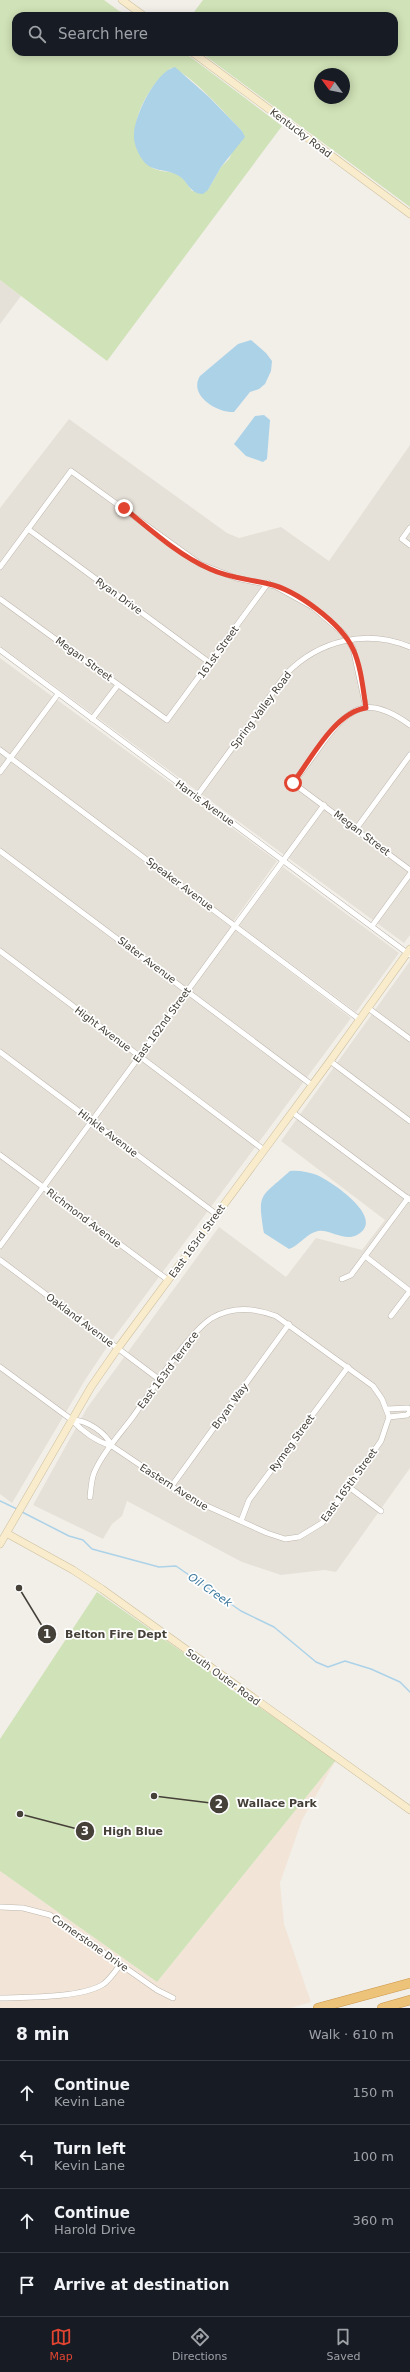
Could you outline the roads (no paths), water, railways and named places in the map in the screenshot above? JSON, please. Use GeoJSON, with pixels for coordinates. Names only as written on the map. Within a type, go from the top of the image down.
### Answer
{"type":"FeatureCollection","features":[{"type":"Feature","properties":{"kind":"highway"},"geometry":{"type":"LineString","coordinates":[[318,2008],[410,1983]]}},
{"type":"Feature","properties":{"kind":"highway"},"geometry":{"type":"LineString","coordinates":[[382,2008],[410,2000]]}},
{"type":"Feature","properties":{"kind":"street"},"geometry":{"type":"LineString","coordinates":[[122,0],[138,12]]}},
{"type":"Feature","properties":{"kind":"street","name":"Kentucky Road"},"geometry":{"type":"LineString","coordinates":[[197,56],[410,214]]}},
{"type":"Feature","properties":{"kind":"street"},"geometry":{"type":"LineString","coordinates":[[0,567],[71,471],[200,564],[236,578],[268,583],[288,592],[314,607],[348,640],[356,656],[366,708],[389,711],[410,725]]}},
{"type":"Feature","properties":{"kind":"street"},"geometry":{"type":"LineString","coordinates":[[410,528],[402,539],[410,545]]}},
{"type":"Feature","properties":{"kind":"street","name":"Ryan Drive"},"geometry":{"type":"LineString","coordinates":[[28,529],[210,663]]}},
{"type":"Feature","properties":{"kind":"street","name":"161st Street"},"geometry":{"type":"LineString","coordinates":[[167,720],[268,583]]}},
{"type":"Feature","properties":{"kind":"street","name":"Megan Street"},"geometry":{"type":"LineString","coordinates":[[0,599],[167,720]]}},
{"type":"Feature","properties":{"kind":"street","name":"Spring Valley Road"},"geometry":{"type":"LineString","coordinates":[[197,796],[287,674],[315,651],[348,640],[380,638],[410,647]]}},
{"type":"Feature","properties":{"kind":"street","name":"Harris Avenue"},"geometry":{"type":"LineString","coordinates":[[0,650],[409,952]]}},
{"type":"Feature","properties":{"kind":"street"},"geometry":{"type":"LineString","coordinates":[[92,719],[118,685]]}},
{"type":"Feature","properties":{"kind":"street"},"geometry":{"type":"LineString","coordinates":[[0,772],[58,694]]}},
{"type":"Feature","properties":{"kind":"street","name":"Megan Street"},"geometry":{"type":"LineString","coordinates":[[366,708],[349,714],[338,723],[293,783],[410,870]]}},
{"type":"Feature","properties":{"kind":"street","name":"Speaker Avenue"},"geometry":{"type":"LineString","coordinates":[[0,750],[359,1019]]}},
{"type":"Feature","properties":{"kind":"street"},"geometry":{"type":"LineString","coordinates":[[356,829],[410,755]]}},
{"type":"Feature","properties":{"kind":"street","name":"East 162nd Street"},"geometry":{"type":"LineString","coordinates":[[0,1246],[324,805]]}},
{"type":"Feature","properties":{"kind":"street","name":"Slater Avenue"},"geometry":{"type":"LineString","coordinates":[[0,851],[312,1085]]}},
{"type":"Feature","properties":{"kind":"street"},"geometry":{"type":"LineString","coordinates":[[372,926],[410,874]]}},
{"type":"Feature","properties":{"kind":"street","name":"Hight Avenue"},"geometry":{"type":"LineString","coordinates":[[0,951],[264,1150]]}},
{"type":"Feature","properties":{"kind":"street","name":"East 163rd Street"},"geometry":{"type":"LineString","coordinates":[[0,1544],[8,1534],[27,1497],[72,1420],[118,1348],[330,1062],[359,1019],[409,952]]}},
{"type":"Feature","properties":{"kind":"street"},"geometry":{"type":"LineString","coordinates":[[368,1008],[410,1039]]}},
{"type":"Feature","properties":{"kind":"street","name":"Hinkle Avenue"},"geometry":{"type":"LineString","coordinates":[[0,1052],[216,1214]]}},
{"type":"Feature","properties":{"kind":"street"},"geometry":{"type":"LineString","coordinates":[[330,1062],[410,1121]]}},
{"type":"Feature","properties":{"kind":"street"},"geometry":{"type":"LineString","coordinates":[[292,1112],[409,1199],[351,1275],[342,1279]]}},
{"type":"Feature","properties":{"kind":"street","name":"Richmond Avenue"},"geometry":{"type":"LineString","coordinates":[[0,1155],[168,1280]]}},
{"type":"Feature","properties":{"kind":"street"},"geometry":{"type":"LineString","coordinates":[[365,1256],[410,1291],[391,1316]]}},
{"type":"Feature","properties":{"kind":"street","name":"Oakland Avenue"},"geometry":{"type":"LineString","coordinates":[[0,1260],[160,1380]]}},
{"type":"Feature","properties":{"kind":"street","name":"East 163rd Terrace"},"geometry":{"type":"LineString","coordinates":[[90,1497],[94,1473],[197,1330],[212,1318],[228,1311],[244,1309],[260,1310],[276,1316],[289,1324]]}},
{"type":"Feature","properties":{"kind":"street"},"geometry":{"type":"LineString","coordinates":[[289,1324],[373,1386],[389,1417],[407,1415],[410,1412],[408,1408],[404,1407],[386,1409]]}},
{"type":"Feature","properties":{"kind":"street","name":"Bryan Way"},"geometry":{"type":"LineString","coordinates":[[172,1487],[289,1324]]}},
{"type":"Feature","properties":{"kind":"street","name":"Eastern Avenue"},"geometry":{"type":"LineString","coordinates":[[0,1367],[72,1420],[82,1420],[108,1438],[112,1446],[172,1487],[214,1511],[285,1539]]}},
{"type":"Feature","properties":{"kind":"street","name":"Rymeg Street"},"geometry":{"type":"LineString","coordinates":[[241,1521],[249,1500],[348,1367]]}},
{"type":"Feature","properties":{"kind":"street","name":"East 165th Street"},"geometry":{"type":"LineString","coordinates":[[285,1539],[299,1537],[322,1523],[381,1442],[389,1417]]}},
{"type":"Feature","properties":{"kind":"street"},"geometry":{"type":"LineString","coordinates":[[349,1487],[382,1511]]}},
{"type":"Feature","properties":{"kind":"street","name":"South Outer Road"},"geometry":{"type":"LineString","coordinates":[[8,1534],[73,1570],[102,1589],[410,1810]]}},
{"type":"Feature","properties":{"kind":"street","name":"Cornerstone Drive"},"geometry":{"type":"LineString","coordinates":[[0,1907],[23,1908],[50,1915],[157,1990],[173,1998]]}},
{"type":"Feature","properties":{"kind":"street"},"geometry":{"type":"LineString","coordinates":[[0,1998],[53,1996],[93,1988],[108,1980],[120,1964]]}},
{"type":"Feature","properties":{"kind":"water"},"geometry":{"type":"Polygon","coordinates":[[[175,67],[209,97],[242,131],[245,137],[221,167],[208,190],[203,194],[195,192],[181,177],[154,168],[146,163],[140,156],[135,143],[135,125],[142,105],[161,76],[168,70],[175,67]]]}},
{"type":"Feature","properties":{"kind":"water"},"geometry":{"type":"Polygon","coordinates":[[[251,340],[266,353],[272,361],[271,371],[265,384],[259,389],[250,392],[234,412],[227,412],[206,402],[198,390],[197,383],[200,376],[238,344],[251,340]]]}},
{"type":"Feature","properties":{"kind":"water"},"geometry":{"type":"Polygon","coordinates":[[[264,415],[270,420],[267,459],[263,462],[246,456],[234,444],[255,416],[264,415]]]}},
{"type":"Feature","properties":{"kind":"water"},"geometry":{"type":"Polygon","coordinates":[[[290,1171],[317,1175],[344,1192],[362,1211],[366,1220],[365,1228],[357,1235],[352,1237],[323,1231],[314,1232],[289,1249],[264,1233],[261,1210],[263,1197],[290,1171]]]}},
{"type":"Feature","properties":{"kind":"waterway","name":"Oil Creek"},"geometry":{"type":"LineString","coordinates":[[0,1501],[17,1509]]}},
{"type":"Feature","properties":{"kind":"waterway","name":"Oil Creek"},"geometry":{"type":"LineString","coordinates":[[22,1512],[69,1536],[83,1540],[92,1549],[159,1567],[176,1566],[241,1611],[274,1627],[316,1662],[328,1667],[345,1661],[371,1669],[400,1682],[410,1692]]}},
{"type":"Feature","properties":{"kind":"place","name":"Belton Fire Dept"},"geometry":{"type":"Point","coordinates":[19,1588]}},
{"type":"Feature","properties":{"kind":"place","name":"Wallace Park"},"geometry":{"type":"Point","coordinates":[154,1796]}},
{"type":"Feature","properties":{"kind":"place","name":"High Blue"},"geometry":{"type":"Point","coordinates":[20,1814]}}]}
